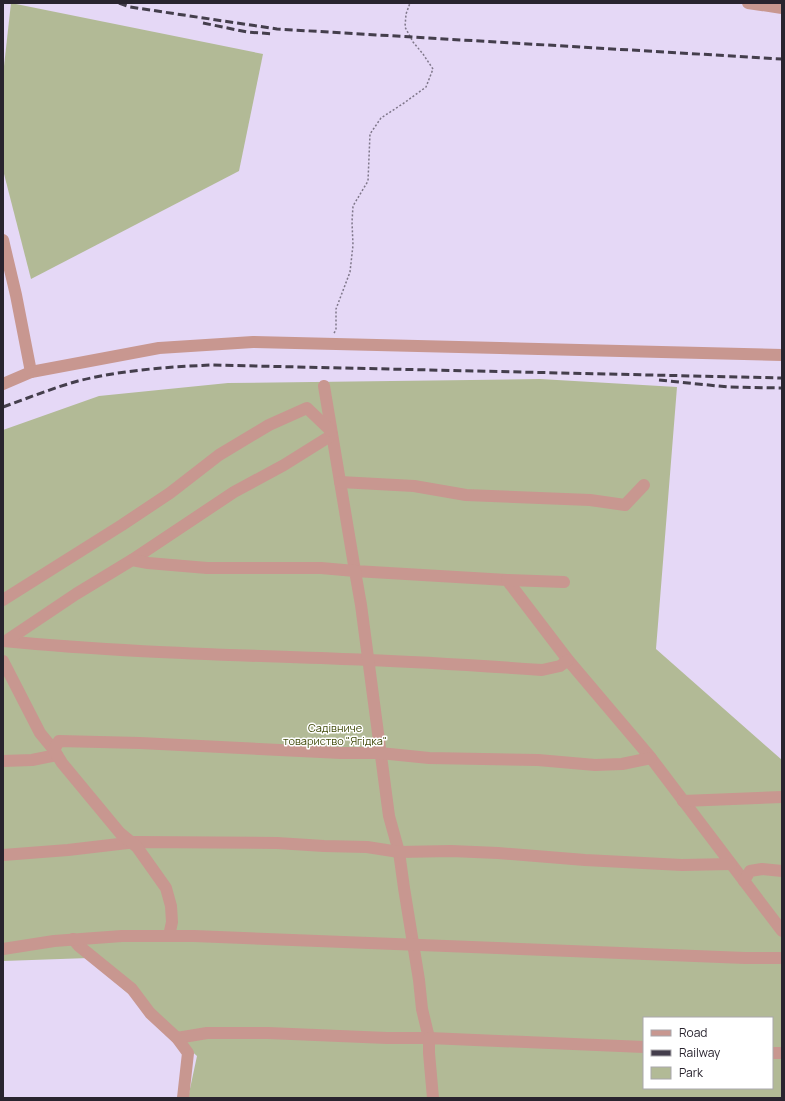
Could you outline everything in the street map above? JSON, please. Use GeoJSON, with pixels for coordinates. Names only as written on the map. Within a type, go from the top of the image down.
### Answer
{"type":"FeatureCollection","features":[{"type":"Feature","properties":{"kind":"street"},"geometry":{"type":"LineString","coordinates":[[748,3],[782,8]]}},
{"type":"Feature","properties":{"kind":"street"},"geometry":{"type":"LineString","coordinates":[[3,240],[16,295],[31,372]]}},
{"type":"Feature","properties":{"kind":"street"},"geometry":{"type":"LineString","coordinates":[[3,384],[31,372],[158,348],[252,342],[782,355]]}},
{"type":"Feature","properties":{"kind":"street"},"geometry":{"type":"LineString","coordinates":[[324,386],[361,605],[389,816],[399,852],[419,980],[422,1009],[430,1038],[429,1053],[433,1098]]}},
{"type":"Feature","properties":{"kind":"street"},"geometry":{"type":"LineString","coordinates":[[3,600],[122,525],[170,493],[219,455],[269,425],[307,408],[332,433]]}},
{"type":"Feature","properties":{"kind":"street"},"geometry":{"type":"LineString","coordinates":[[5,641],[76,594],[132,560],[234,492],[284,465],[332,433]]}},
{"type":"Feature","properties":{"kind":"street"},"geometry":{"type":"LineString","coordinates":[[340,482],[414,486],[466,495],[590,500],[625,505],[644,485]]}},
{"type":"Feature","properties":{"kind":"street"},"geometry":{"type":"LineString","coordinates":[[132,560],[148,563],[207,568],[321,568],[507,580],[564,582]]}},
{"type":"Feature","properties":{"kind":"street"},"geometry":{"type":"LineString","coordinates":[[507,580],[568,660],[651,758],[782,931]]}},
{"type":"Feature","properties":{"kind":"street"},"geometry":{"type":"LineString","coordinates":[[5,641],[47,646],[368,660],[542,670],[560,666],[568,660]]}},
{"type":"Feature","properties":{"kind":"street"},"geometry":{"type":"LineString","coordinates":[[3,661],[40,733],[120,832],[137,847],[166,888],[171,906],[172,922],[169,936]]}},
{"type":"Feature","properties":{"kind":"street"},"geometry":{"type":"LineString","coordinates":[[56,753],[59,741],[341,753],[380,753],[428,758],[538,760],[595,765],[622,764],[651,758]]}},
{"type":"Feature","properties":{"kind":"street"},"geometry":{"type":"LineString","coordinates":[[3,762],[32,760],[56,753]]}},
{"type":"Feature","properties":{"kind":"street"},"geometry":{"type":"LineString","coordinates":[[683,801],[782,797]]}},
{"type":"Feature","properties":{"kind":"street"},"geometry":{"type":"LineString","coordinates":[[3,856],[136,842],[277,843],[368,847],[399,852],[451,851],[682,865],[731,864]]}},
{"type":"Feature","properties":{"kind":"street"},"geometry":{"type":"LineString","coordinates":[[744,881],[750,871],[762,869],[782,871]]}},
{"type":"Feature","properties":{"kind":"street"},"geometry":{"type":"LineString","coordinates":[[3,949],[73,939],[122,936],[169,936],[413,944],[745,958],[782,958]]}},
{"type":"Feature","properties":{"kind":"street"},"geometry":{"type":"LineString","coordinates":[[73,939],[79,946],[132,989],[150,1013],[177,1038],[188,1054],[183,1098]]}},
{"type":"Feature","properties":{"kind":"street"},"geometry":{"type":"LineString","coordinates":[[177,1038],[207,1033],[268,1033],[643,1047]]}},
{"type":"Feature","properties":{"kind":"path"},"geometry":{"type":"LineString","coordinates":[[329,344],[336,330],[336,309],[350,272],[353,245],[353,206],[368,181],[370,134],[381,118],[426,87],[433,69],[413,42],[405,27],[406,14],[410,3]]}},
{"type":"Feature","properties":{"kind":"green space"},"geometry":{"type":"Polygon","coordinates":[[[11,3],[263,54],[239,171],[31,279],[3,170],[3,75],[11,3]]]}},
{"type":"Feature","properties":{"kind":"green space","name":"Садівниче товариство \"Ягідка\""},"geometry":{"type":"Polygon","coordinates":[[[540,379],[677,387],[656,649],[782,760],[782,1098],[188,1098],[197,1056],[89,958],[3,961],[3,430],[99,396],[228,383],[540,379]]]}},
{"type":"Feature","properties":{"kind":"railway"},"geometry":{"type":"LineString","coordinates":[[119,3],[130,7],[277,29],[782,59]]}},
{"type":"Feature","properties":{"kind":"railway"},"geometry":{"type":"LineString","coordinates":[[203,23],[247,32],[274,34]]}},
{"type":"Feature","properties":{"kind":"railway"},"geometry":{"type":"LineString","coordinates":[[3,407],[59,387],[95,377],[145,370],[212,365],[782,378]]}},
{"type":"Feature","properties":{"kind":"railway"},"geometry":{"type":"LineString","coordinates":[[659,380],[728,387],[782,388]]}}]}
